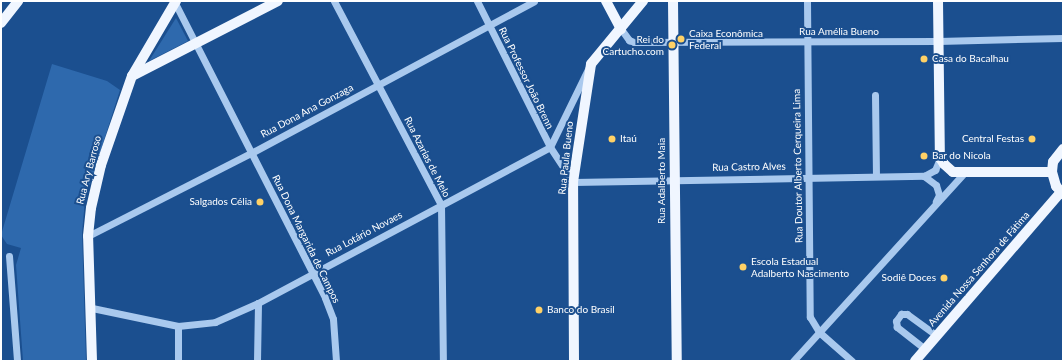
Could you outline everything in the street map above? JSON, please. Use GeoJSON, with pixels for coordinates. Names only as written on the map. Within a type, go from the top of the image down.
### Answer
{"type":"FeatureCollection","features":[{"type":"Feature","properties":{"kind":"main road"},"geometry":{"type":"LineString","coordinates":[[1,23],[18,1]]}},
{"type":"Feature","properties":{"kind":"main road"},"geometry":{"type":"LineString","coordinates":[[132,76],[278,1]]}},
{"type":"Feature","properties":{"kind":"main road"},"geometry":{"type":"LineString","coordinates":[[606,1],[621,29]]}},
{"type":"Feature","properties":{"kind":"main road"},"geometry":{"type":"LineString","coordinates":[[591,64],[644,1]]}},
{"type":"Feature","properties":{"kind":"main road","name":"Rua Adalberto Maia"},"geometry":{"type":"LineString","coordinates":[[673,1],[677,361]]}},
{"type":"Feature","properties":{"kind":"main road"},"geometry":{"type":"LineString","coordinates":[[938,1],[940,158],[948,169],[964,173],[1052,172]]}},
{"type":"Feature","properties":{"kind":"main road","name":"Rua Ary Barroso"},"geometry":{"type":"LineString","coordinates":[[92,361],[92,308],[88,236],[91,208],[101,165],[132,76],[176,2]]}},
{"type":"Feature","properties":{"kind":"main road","name":"Rua Paula Bueno"},"geometry":{"type":"LineString","coordinates":[[574,361],[573,182],[591,64]]}},
{"type":"Feature","properties":{"kind":"main road"},"geometry":{"type":"LineString","coordinates":[[1062,193],[1056,186],[1052,172],[1053,162],[1063,150]]}},
{"type":"Feature","properties":{"kind":"main road","name":"Avenida Nossa Senhora de Fátima"},"geometry":{"type":"LineString","coordinates":[[915,361],[1062,193]]}},
{"type":"Feature","properties":{"kind":"street","name":"Rua Azarias de Melo"},"geometry":{"type":"LineString","coordinates":[[334,1],[379,84],[441,205],[443,361]]}},
{"type":"Feature","properties":{"kind":"street","name":"Rua Professor João Brenn"},"geometry":{"type":"LineString","coordinates":[[477,1],[550,147],[573,182]]}},
{"type":"Feature","properties":{"kind":"street","name":"Rua Dona Ana Gonzaga"},"geometry":{"type":"LineString","coordinates":[[88,236],[251,153],[490,26],[534,1]]}},
{"type":"Feature","properties":{"kind":"street","name":"Rua Doutor Alberto Cerqueira Lima"},"geometry":{"type":"LineString","coordinates":[[807,1],[810,317],[819,332],[852,361]]}},
{"type":"Feature","properties":{"kind":"street","name":"Rua Dona Margarida de Campos"},"geometry":{"type":"LineString","coordinates":[[176,2],[313,273],[333,319],[336,361]]}},
{"type":"Feature","properties":{"kind":"street","name":"Rua Amélia Bueno"},"geometry":{"type":"LineString","coordinates":[[621,29],[629,40],[634,42],[938,42],[1063,38]]}},
{"type":"Feature","properties":{"kind":"street"},"geometry":{"type":"LineString","coordinates":[[550,147],[574,94],[591,64]]}},
{"type":"Feature","properties":{"kind":"street"},"geometry":{"type":"LineString","coordinates":[[875,95],[876,176]]}},
{"type":"Feature","properties":{"kind":"street","name":"Rua Lotário Novaes"},"geometry":{"type":"LineString","coordinates":[[92,308],[178,326],[215,322],[258,303],[550,147]]}},
{"type":"Feature","properties":{"kind":"street"},"geometry":{"type":"LineString","coordinates":[[936,201],[938,195],[936,185],[924,176],[935,170],[940,158]]}},
{"type":"Feature","properties":{"kind":"street"},"geometry":{"type":"LineString","coordinates":[[793,361],[936,201],[964,173]]}},
{"type":"Feature","properties":{"kind":"street","name":"Rua Castro Alves"},"geometry":{"type":"LineString","coordinates":[[573,182],[924,176]]}},
{"type":"Feature","properties":{"kind":"street"},"geometry":{"type":"LineString","coordinates":[[9,256],[17,361]]}},
{"type":"Feature","properties":{"kind":"street"},"geometry":{"type":"LineString","coordinates":[[258,303],[258,361]]}},
{"type":"Feature","properties":{"kind":"street"},"geometry":{"type":"LineString","coordinates":[[925,349],[897,327],[896,321],[901,314],[907,314],[937,336]]}},
{"type":"Feature","properties":{"kind":"street"},"geometry":{"type":"LineString","coordinates":[[178,326],[178,361]]}},
{"type":"Feature","properties":{"kind":"shaded area"},"geometry":{"type":"Polygon","coordinates":[[[176,18],[188,41],[149,61],[176,18]]]}},
{"type":"Feature","properties":{"kind":"shaded area"},"geometry":{"type":"Polygon","coordinates":[[[52,64],[107,81],[120,90],[85,200],[82,233],[86,361],[23,361],[16,265],[21,248],[7,244],[1,235],[52,64]]]}},
{"type":"Feature","properties":{"kind":"place","name":"Caixa Econômica Federal"},"geometry":{"type":"Point","coordinates":[681,39]}},
{"type":"Feature","properties":{"kind":"place","name":"Rei do Cartucho.com"},"geometry":{"type":"Point","coordinates":[672,45]}},
{"type":"Feature","properties":{"kind":"place","name":"Casa do Bacalhau"},"geometry":{"type":"Point","coordinates":[924,59]}},
{"type":"Feature","properties":{"kind":"place","name":"Itaú"},"geometry":{"type":"Point","coordinates":[612,139]}},
{"type":"Feature","properties":{"kind":"place","name":"Central Festas"},"geometry":{"type":"Point","coordinates":[1032,139]}},
{"type":"Feature","properties":{"kind":"place","name":"Bar do Nicola"},"geometry":{"type":"Point","coordinates":[924,156]}},
{"type":"Feature","properties":{"kind":"place","name":"Salgados Célia"},"geometry":{"type":"Point","coordinates":[260,202]}},
{"type":"Feature","properties":{"kind":"place","name":"Escola Estadual Adalberto Nascimento"},"geometry":{"type":"Point","coordinates":[743,267]}},
{"type":"Feature","properties":{"kind":"place","name":"Sodiê Doces"},"geometry":{"type":"Point","coordinates":[944,278]}},
{"type":"Feature","properties":{"kind":"place","name":"Banco do Brasil"},"geometry":{"type":"Point","coordinates":[539,310]}}]}
